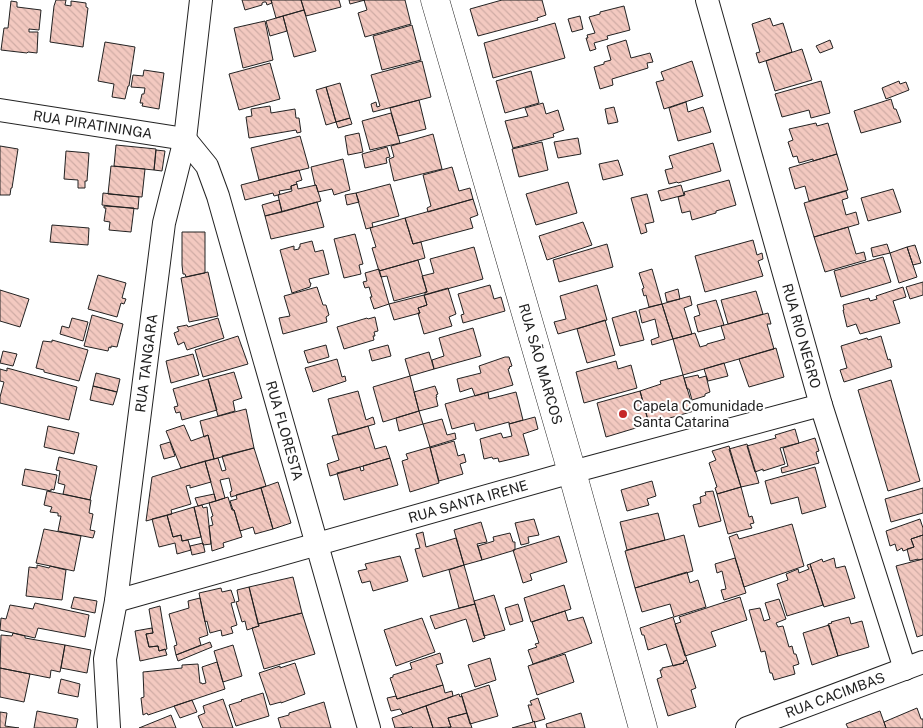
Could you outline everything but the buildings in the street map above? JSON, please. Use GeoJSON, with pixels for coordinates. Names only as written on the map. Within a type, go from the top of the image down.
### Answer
{"type":"FeatureCollection","features":[{"type":"Feature","properties":{"kind":"street","name":"RUA TANGARA"},"geometry":{"type":"LineString","coordinates":[[109,728],[105,659],[116,601],[164,223],[185,139],[201,0]]}},
{"type":"Feature","properties":{"kind":"street","name":"RUA SÃO MARCOS"},"geometry":{"type":"LineString","coordinates":[[435,0],[572,472],[643,728]]}},
{"type":"Feature","properties":{"kind":"street","name":"RUA RIO NEGRO"},"geometry":{"type":"LineString","coordinates":[[707,0],[822,405],[914,666]]}},
{"type":"Feature","properties":{"kind":"street","name":"RUA PIRATININGA"},"geometry":{"type":"LineString","coordinates":[[0,110],[185,139]]}},
{"type":"Feature","properties":{"kind":"street","name":"RUA FLORESTA"},"geometry":{"type":"LineString","coordinates":[[185,139],[207,166],[218,196],[369,728]]}},
{"type":"Feature","properties":{"kind":"street","name":"RUA SANTA IRENE"},"geometry":{"type":"LineString","coordinates":[[116,601],[572,472],[822,405]]}},
{"type":"Feature","properties":{"kind":"street","name":"RUA CACIMBAS"},"geometry":{"type":"LineString","coordinates":[[747,728],[914,666]]}},
{"type":"Feature","properties":{"kind":"place","name":"Capela Comunidade Santa Catarina"},"geometry":{"type":"Point","coordinates":[623,414]}}]}
